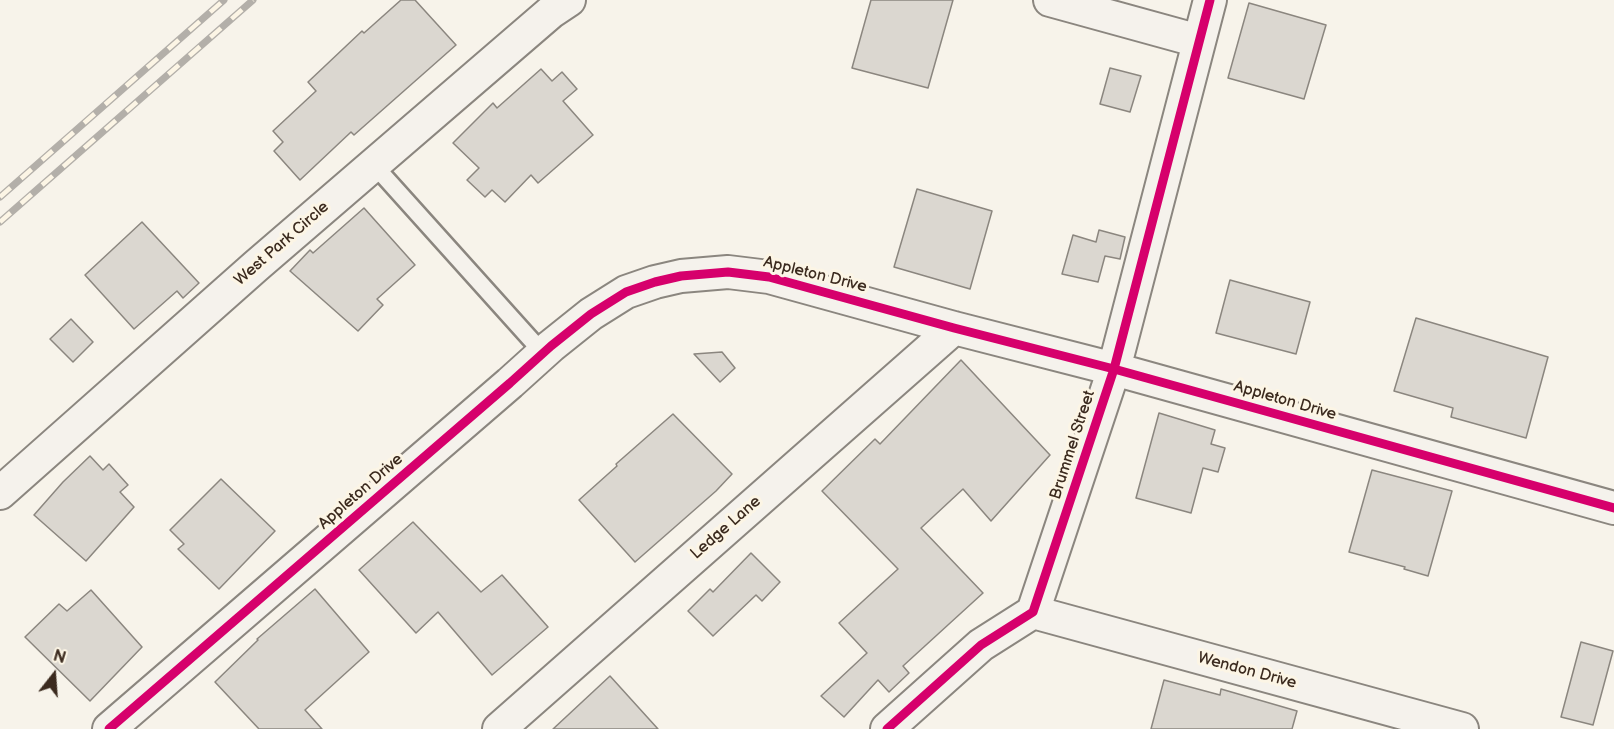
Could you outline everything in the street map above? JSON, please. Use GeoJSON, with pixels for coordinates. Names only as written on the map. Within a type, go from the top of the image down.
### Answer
{"type":"FeatureCollection","features":[{"type":"Feature","properties":{"kind":"street","name":"West Park Circle"},"geometry":{"type":"LineString","coordinates":[[0,493],[256,266],[551,12],[569,0]]}},
{"type":"Feature","properties":{"kind":"street"},"geometry":{"type":"LineString","coordinates":[[1050,0],[1199,41]]}},
{"type":"Feature","properties":{"kind":"street","name":"Brummel Street"},"geometry":{"type":"LineString","coordinates":[[1033,612],[1114,369],[1210,0]]}},
{"type":"Feature","properties":{"kind":"street","name":"Appleton Drive"},"geometry":{"type":"LineString","coordinates":[[109,729],[591,314],[626,292],[681,276],[728,272],[769,277],[1114,369],[1614,508]]}},
{"type":"Feature","properties":{"kind":"street","name":"Ledge Lane"},"geometry":{"type":"LineString","coordinates":[[499,729],[954,328]]}},
{"type":"Feature","properties":{"kind":"street"},"geometry":{"type":"LineString","coordinates":[[886,729],[981,645],[1033,612]]}},
{"type":"Feature","properties":{"kind":"street","name":"Wendon Drive"},"geometry":{"type":"LineString","coordinates":[[1033,612],[1462,729]]}},
{"type":"Feature","properties":{"kind":"lane"},"geometry":{"type":"LineString","coordinates":[[374,165],[543,353]]}},
{"type":"Feature","properties":{"kind":"building"},"geometry":{"type":"Polygon","coordinates":[[[401,0],[415,0],[456,45],[354,135],[351,132],[300,180],[274,151],[283,142],[273,131],[316,91],[308,82],[362,31],[364,33],[401,0]]]}},
{"type":"Feature","properties":{"kind":"building"},"geometry":{"type":"Polygon","coordinates":[[[871,0],[953,0],[928,88],[852,68],[871,0]]]}},
{"type":"Feature","properties":{"kind":"building"},"geometry":{"type":"Polygon","coordinates":[[[1249,3],[1326,25],[1304,99],[1228,78],[1249,3]]]}},
{"type":"Feature","properties":{"kind":"building"},"geometry":{"type":"Polygon","coordinates":[[[1110,68],[1141,76],[1130,112],[1100,104],[1110,68]]]}},
{"type":"Feature","properties":{"kind":"building"},"geometry":{"type":"Polygon","coordinates":[[[541,69],[552,81],[562,72],[577,89],[563,101],[593,135],[538,183],[531,175],[505,202],[492,190],[485,197],[467,180],[479,168],[453,143],[493,103],[497,108],[541,69]]]}},
{"type":"Feature","properties":{"kind":"building"},"geometry":{"type":"Polygon","coordinates":[[[917,189],[992,211],[970,289],[894,267],[917,189]]]}},
{"type":"Feature","properties":{"kind":"building"},"geometry":{"type":"Polygon","coordinates":[[[364,208],[415,265],[377,299],[383,305],[358,331],[290,271],[310,250],[313,253],[364,208]]]}},
{"type":"Feature","properties":{"kind":"building"},"geometry":{"type":"Polygon","coordinates":[[[142,222],[199,283],[183,298],[177,291],[134,329],[85,275],[142,222]]]}},
{"type":"Feature","properties":{"kind":"building"},"geometry":{"type":"Polygon","coordinates":[[[1099,230],[1125,237],[1120,259],[1105,256],[1098,282],[1062,274],[1073,235],[1096,242],[1099,230]]]}},
{"type":"Feature","properties":{"kind":"building"},"geometry":{"type":"Polygon","coordinates":[[[1230,280],[1310,302],[1296,354],[1216,333],[1230,280]]]}},
{"type":"Feature","properties":{"kind":"building"},"geometry":{"type":"Polygon","coordinates":[[[1416,318],[1548,357],[1526,438],[1451,417],[1453,408],[1394,391],[1416,318]]]}},
{"type":"Feature","properties":{"kind":"building"},"geometry":{"type":"Polygon","coordinates":[[[71,319],[93,342],[73,362],[50,339],[71,319]]]}},
{"type":"Feature","properties":{"kind":"building"},"geometry":{"type":"Polygon","coordinates":[[[722,352],[735,368],[720,382],[694,354],[722,352]]]}},
{"type":"Feature","properties":{"kind":"building"},"geometry":{"type":"Polygon","coordinates":[[[961,360],[1050,455],[991,521],[963,489],[921,528],[983,593],[903,666],[909,673],[889,692],[878,680],[844,717],[821,696],[867,653],[839,623],[898,569],[822,491],[875,439],[880,444],[961,360]]]}},
{"type":"Feature","properties":{"kind":"building"},"geometry":{"type":"Polygon","coordinates":[[[1159,413],[1215,430],[1211,444],[1225,448],[1218,472],[1203,468],[1191,513],[1136,498],[1159,413]]]}},
{"type":"Feature","properties":{"kind":"building"},"geometry":{"type":"Polygon","coordinates":[[[673,414],[732,474],[716,491],[635,562],[579,500],[673,414]]]}},
{"type":"Feature","properties":{"kind":"building"},"geometry":{"type":"Polygon","coordinates":[[[90,456],[103,470],[109,464],[128,485],[120,492],[134,507],[86,561],[34,515],[90,456]]]}},
{"type":"Feature","properties":{"kind":"building"},"geometry":{"type":"Polygon","coordinates":[[[1372,470],[1452,491],[1428,576],[1404,569],[1405,567],[1349,552],[1372,470]]]}},
{"type":"Feature","properties":{"kind":"building"},"geometry":{"type":"Polygon","coordinates":[[[221,479],[275,531],[219,589],[178,549],[184,544],[170,530],[221,479]]]}},
{"type":"Feature","properties":{"kind":"building"},"geometry":{"type":"Polygon","coordinates":[[[413,522],[481,592],[502,575],[548,627],[492,675],[438,612],[416,633],[359,570],[413,522]]]}},
{"type":"Feature","properties":{"kind":"building"},"geometry":{"type":"Polygon","coordinates":[[[751,553],[780,582],[762,601],[756,595],[713,636],[688,611],[710,589],[713,592],[751,553]]]}},
{"type":"Feature","properties":{"kind":"building"},"geometry":{"type":"Polygon","coordinates":[[[315,589],[369,652],[305,710],[322,729],[259,729],[215,682],[257,639],[315,589]]]}},
{"type":"Feature","properties":{"kind":"building"},"geometry":{"type":"Polygon","coordinates":[[[91,590],[142,647],[90,701],[25,637],[59,604],[67,611],[91,590]]]}},
{"type":"Feature","properties":{"kind":"building"},"geometry":{"type":"Polygon","coordinates":[[[1581,642],[1613,651],[1593,725],[1561,717],[1581,642]]]}},
{"type":"Feature","properties":{"kind":"building"},"geometry":{"type":"Polygon","coordinates":[[[610,676],[658,729],[553,729],[610,676]]]}},
{"type":"Feature","properties":{"kind":"building"},"geometry":{"type":"Polygon","coordinates":[[[1164,680],[1220,695],[1221,689],[1297,711],[1292,729],[1151,729],[1164,680]]]}},
{"type":"Feature","properties":{"kind":"railway"},"geometry":{"type":"LineString","coordinates":[[0,197],[224,0]]}},
{"type":"Feature","properties":{"kind":"railway"},"geometry":{"type":"LineString","coordinates":[[0,222],[253,0]]}},
{"type":"Feature","properties":{"kind":"cycle path"},"geometry":{"type":"LineString","coordinates":[[887,729],[981,645],[1033,612],[1114,369],[1210,0]]}},
{"type":"Feature","properties":{"kind":"cycle path"},"geometry":{"type":"LineString","coordinates":[[109,729],[551,346],[591,314],[626,292],[681,276],[728,272],[769,277],[1114,369],[1614,508]]}}]}
